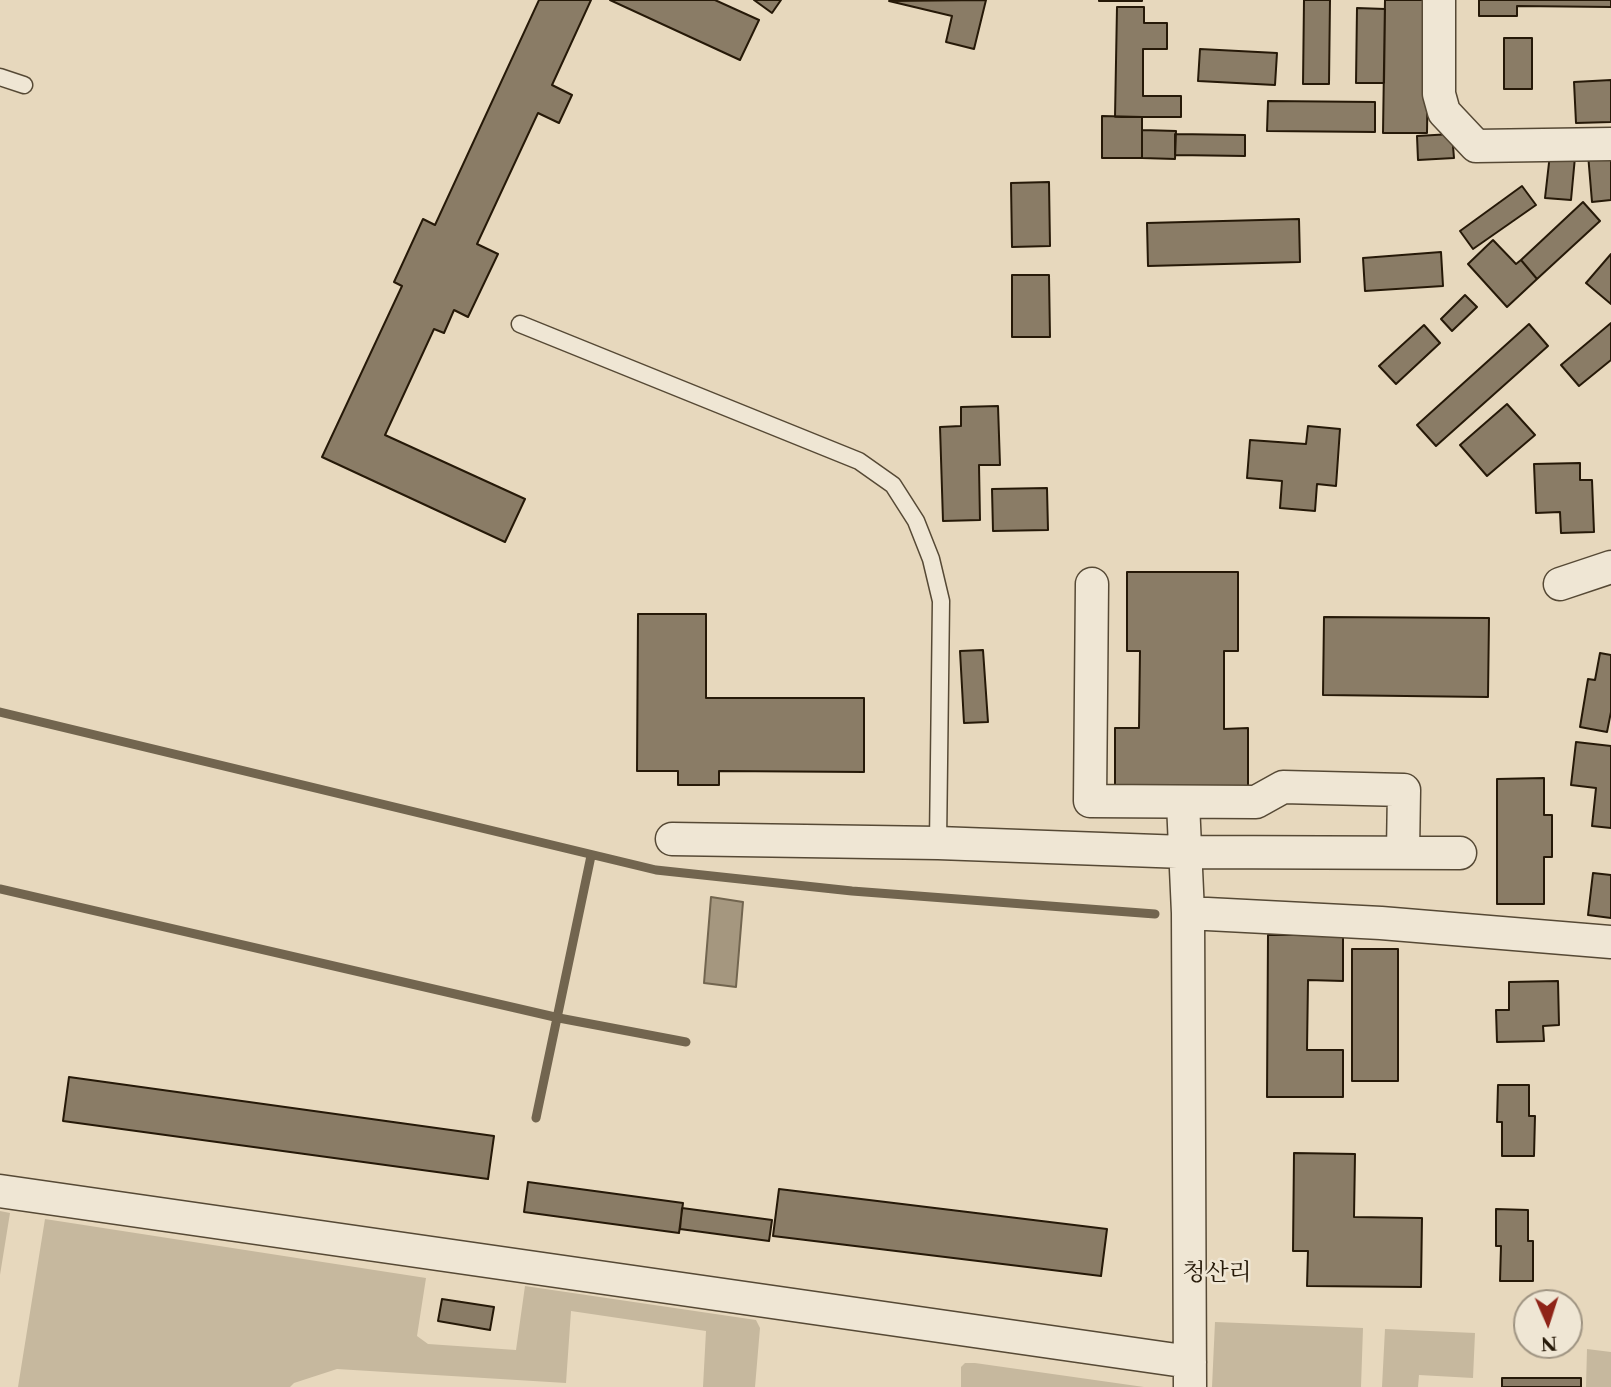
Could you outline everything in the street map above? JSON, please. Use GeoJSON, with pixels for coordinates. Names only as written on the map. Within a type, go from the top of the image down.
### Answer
{"type":"FeatureCollection","features":[{"type":"Feature","properties":{"kind":"street"},"geometry":{"type":"LineString","coordinates":[[1439,0],[1439,94],[1444,112],[1476,146],[1611,144]]}},
{"type":"Feature","properties":{"kind":"street"},"geometry":{"type":"LineString","coordinates":[[1560,584],[1611,567]]}},
{"type":"Feature","properties":{"kind":"street"},"geometry":{"type":"LineString","coordinates":[[1091,584],[1090,801],[1256,802],[1283,787],[1404,790],[1403,852]]}},
{"type":"Feature","properties":{"kind":"street"},"geometry":{"type":"LineString","coordinates":[[0,1191],[1190,1375],[1188,914],[1183,803]]}},
{"type":"Feature","properties":{"kind":"street"},"geometry":{"type":"LineString","coordinates":[[672,839],[938,843],[1184,852],[1460,853]]}},
{"type":"Feature","properties":{"kind":"street"},"geometry":{"type":"LineString","coordinates":[[1188,914],[1381,923],[1611,942]]}},
{"type":"Feature","properties":{"kind":"lane"},"geometry":{"type":"LineString","coordinates":[[0,77],[24,85]]}},
{"type":"Feature","properties":{"kind":"lane"},"geometry":{"type":"LineString","coordinates":[[520,324],[859,461],[893,485],[916,521],[931,559],[940,601],[938,843]]}},
{"type":"Feature","properties":{"kind":"shaded area"},"geometry":{"type":"Polygon","coordinates":[[[711,897],[743,902],[736,987],[704,983],[711,897]]]}},
{"type":"Feature","properties":{"kind":"shaded area"},"geometry":{"type":"Polygon","coordinates":[[[0,1211],[10,1213],[0,1275],[0,1211]]]}},
{"type":"Feature","properties":{"kind":"shaded area"},"geometry":{"type":"Polygon","coordinates":[[[45,1219],[426,1278],[417,1336],[428,1344],[516,1350],[525,1286],[756,1320],[760,1328],[755,1387],[703,1387],[706,1331],[571,1311],[566,1383],[337,1369],[294,1383],[290,1387],[18,1387],[45,1219]]]}},
{"type":"Feature","properties":{"kind":"shaded area"},"geometry":{"type":"Polygon","coordinates":[[[1215,1322],[1363,1328],[1361,1387],[1212,1387],[1215,1322]]]}},
{"type":"Feature","properties":{"kind":"shaded area"},"geometry":{"type":"Polygon","coordinates":[[[1385,1329],[1475,1333],[1473,1378],[1419,1375],[1418,1387],[1382,1387],[1385,1329]]]}},
{"type":"Feature","properties":{"kind":"shaded area"},"geometry":{"type":"Polygon","coordinates":[[[1587,1349],[1611,1352],[1611,1387],[1586,1387],[1587,1349]]]}},
{"type":"Feature","properties":{"kind":"shaded area"},"geometry":{"type":"Polygon","coordinates":[[[965,1363],[1144,1387],[961,1387],[961,1367],[965,1363]]]}},
{"type":"Feature","properties":{"kind":"building"},"geometry":{"type":"Polygon","coordinates":[[[539,0],[591,0],[552,85],[572,95],[559,123],[538,113],[477,244],[498,254],[468,317],[454,310],[444,333],[434,329],[385,435],[525,499],[505,542],[322,457],[402,286],[394,282],[423,219],[435,225],[539,0]]]}},
{"type":"Feature","properties":{"kind":"building"},"geometry":{"type":"Polygon","coordinates":[[[610,0],[715,0],[759,20],[740,60],[610,0]]]}},
{"type":"Feature","properties":{"kind":"building"},"geometry":{"type":"Polygon","coordinates":[[[754,0],[781,0],[772,13],[754,0]]]}},
{"type":"Feature","properties":{"kind":"building"},"geometry":{"type":"Polygon","coordinates":[[[986,0],[974,49],[946,42],[952,16],[889,1],[986,0]]]}},
{"type":"Feature","properties":{"kind":"building"},"geometry":{"type":"Polygon","coordinates":[[[1142,0],[1142,1],[1099,1],[1142,0]]]}},
{"type":"Feature","properties":{"kind":"building"},"geometry":{"type":"Polygon","coordinates":[[[1304,0],[1330,0],[1329,84],[1303,84],[1304,0]]]}},
{"type":"Feature","properties":{"kind":"building"},"geometry":{"type":"Polygon","coordinates":[[[1385,0],[1429,0],[1427,133],[1383,133],[1385,0]]]}},
{"type":"Feature","properties":{"kind":"building"},"geometry":{"type":"Polygon","coordinates":[[[1479,0],[1611,0],[1611,7],[1517,6],[1517,16],[1479,16],[1479,0]]]}},
{"type":"Feature","properties":{"kind":"building"},"geometry":{"type":"Polygon","coordinates":[[[1117,7],[1144,7],[1144,23],[1167,23],[1167,49],[1143,49],[1143,96],[1181,96],[1181,117],[1115,117],[1117,7]]]}},
{"type":"Feature","properties":{"kind":"building"},"geometry":{"type":"Polygon","coordinates":[[[1357,8],[1385,9],[1384,83],[1356,83],[1357,8]]]}},
{"type":"Feature","properties":{"kind":"building"},"geometry":{"type":"Polygon","coordinates":[[[1504,38],[1532,38],[1532,89],[1504,89],[1504,38]]]}},
{"type":"Feature","properties":{"kind":"building"},"geometry":{"type":"Polygon","coordinates":[[[1200,49],[1277,53],[1275,85],[1198,81],[1200,49]]]}},
{"type":"Feature","properties":{"kind":"building"},"geometry":{"type":"Polygon","coordinates":[[[1611,80],[1611,122],[1576,123],[1574,82],[1611,80]]]}},
{"type":"Feature","properties":{"kind":"building"},"geometry":{"type":"Polygon","coordinates":[[[1268,101],[1375,102],[1375,132],[1267,131],[1268,101]]]}},
{"type":"Feature","properties":{"kind":"building"},"geometry":{"type":"Polygon","coordinates":[[[1102,116],[1142,117],[1142,158],[1102,158],[1102,116]]]}},
{"type":"Feature","properties":{"kind":"building"},"geometry":{"type":"Polygon","coordinates":[[[1142,130],[1176,131],[1175,159],[1142,158],[1142,130]]]}},
{"type":"Feature","properties":{"kind":"building"},"geometry":{"type":"Polygon","coordinates":[[[1175,134],[1245,135],[1245,156],[1175,155],[1175,134]]]}},
{"type":"Feature","properties":{"kind":"building"},"geometry":{"type":"Polygon","coordinates":[[[1452,134],[1454,158],[1418,160],[1417,136],[1452,134]]]}},
{"type":"Feature","properties":{"kind":"building"},"geometry":{"type":"Polygon","coordinates":[[[1611,151],[1611,200],[1592,202],[1588,154],[1611,151]]]}},
{"type":"Feature","properties":{"kind":"building"},"geometry":{"type":"Polygon","coordinates":[[[1550,154],[1575,157],[1571,200],[1545,198],[1550,154]]]}},
{"type":"Feature","properties":{"kind":"building"},"geometry":{"type":"Polygon","coordinates":[[[1049,182],[1050,246],[1012,247],[1011,183],[1049,182]]]}},
{"type":"Feature","properties":{"kind":"building"},"geometry":{"type":"Polygon","coordinates":[[[1522,186],[1536,205],[1473,249],[1460,231],[1522,186]]]}},
{"type":"Feature","properties":{"kind":"building"},"geometry":{"type":"Polygon","coordinates":[[[1583,202],[1600,221],[1537,279],[1521,260],[1583,202]]]}},
{"type":"Feature","properties":{"kind":"building"},"geometry":{"type":"Polygon","coordinates":[[[1299,219],[1300,262],[1148,266],[1147,223],[1299,219]]]}},
{"type":"Feature","properties":{"kind":"building"},"geometry":{"type":"Polygon","coordinates":[[[1493,240],[1516,264],[1521,260],[1537,279],[1507,307],[1468,264],[1493,240]]]}},
{"type":"Feature","properties":{"kind":"building"},"geometry":{"type":"Polygon","coordinates":[[[1441,252],[1443,286],[1365,291],[1363,258],[1441,252]]]}},
{"type":"Feature","properties":{"kind":"building"},"geometry":{"type":"Polygon","coordinates":[[[1611,254],[1611,304],[1586,283],[1611,254]]]}},
{"type":"Feature","properties":{"kind":"building"},"geometry":{"type":"Polygon","coordinates":[[[1012,275],[1049,275],[1050,337],[1012,337],[1012,275]]]}},
{"type":"Feature","properties":{"kind":"building"},"geometry":{"type":"Polygon","coordinates":[[[1465,295],[1477,307],[1452,331],[1441,319],[1465,295]]]}},
{"type":"Feature","properties":{"kind":"building"},"geometry":{"type":"Polygon","coordinates":[[[1611,323],[1611,360],[1579,386],[1561,365],[1611,323]]]}},
{"type":"Feature","properties":{"kind":"building"},"geometry":{"type":"Polygon","coordinates":[[[1529,324],[1548,346],[1436,446],[1417,425],[1529,324]]]}},
{"type":"Feature","properties":{"kind":"building"},"geometry":{"type":"Polygon","coordinates":[[[1424,325],[1440,343],[1396,384],[1379,366],[1424,325]]]}},
{"type":"Feature","properties":{"kind":"building"},"geometry":{"type":"Polygon","coordinates":[[[1507,404],[1535,435],[1487,476],[1460,445],[1507,404]]]}},
{"type":"Feature","properties":{"kind":"building"},"geometry":{"type":"Polygon","coordinates":[[[998,406],[1000,465],[979,465],[980,520],[943,521],[940,427],[961,426],[961,407],[998,406]]]}},
{"type":"Feature","properties":{"kind":"building"},"geometry":{"type":"Polygon","coordinates":[[[1308,426],[1340,429],[1336,486],[1317,484],[1315,511],[1280,508],[1282,481],[1247,478],[1250,440],[1306,444],[1308,426]]]}},
{"type":"Feature","properties":{"kind":"building"},"geometry":{"type":"Polygon","coordinates":[[[1580,463],[1580,480],[1592,480],[1594,532],[1561,533],[1560,512],[1536,513],[1534,464],[1580,463]]]}},
{"type":"Feature","properties":{"kind":"building"},"geometry":{"type":"Polygon","coordinates":[[[1047,488],[1048,530],[993,531],[992,489],[1047,488]]]}},
{"type":"Feature","properties":{"kind":"building"},"geometry":{"type":"Polygon","coordinates":[[[1127,572],[1238,572],[1238,651],[1224,651],[1224,729],[1248,728],[1248,795],[1115,795],[1115,728],[1139,728],[1140,651],[1127,651],[1127,572]]]}},
{"type":"Feature","properties":{"kind":"building"},"geometry":{"type":"Polygon","coordinates":[[[638,614],[706,614],[706,698],[864,698],[864,772],[719,771],[719,785],[678,785],[678,771],[637,771],[638,614]]]}},
{"type":"Feature","properties":{"kind":"building"},"geometry":{"type":"Polygon","coordinates":[[[1324,617],[1489,618],[1488,697],[1323,695],[1324,617]]]}},
{"type":"Feature","properties":{"kind":"building"},"geometry":{"type":"Polygon","coordinates":[[[983,650],[988,722],[964,723],[960,651],[983,650]]]}},
{"type":"Feature","properties":{"kind":"building"},"geometry":{"type":"Polygon","coordinates":[[[1600,653],[1611,655],[1611,712],[1607,732],[1580,727],[1588,679],[1595,680],[1600,653]]]}},
{"type":"Feature","properties":{"kind":"building"},"geometry":{"type":"Polygon","coordinates":[[[1576,742],[1611,746],[1611,828],[1592,826],[1596,788],[1571,785],[1576,742]]]}},
{"type":"Feature","properties":{"kind":"building"},"geometry":{"type":"Polygon","coordinates":[[[1544,778],[1544,815],[1552,815],[1552,857],[1544,857],[1544,904],[1497,904],[1497,779],[1544,778]]]}},
{"type":"Feature","properties":{"kind":"building"},"geometry":{"type":"Polygon","coordinates":[[[1593,873],[1611,875],[1611,918],[1588,915],[1593,873]]]}},
{"type":"Feature","properties":{"kind":"building"},"geometry":{"type":"Polygon","coordinates":[[[1268,935],[1343,935],[1343,981],[1308,980],[1307,1050],[1343,1050],[1343,1097],[1267,1097],[1268,935]]]}},
{"type":"Feature","properties":{"kind":"building"},"geometry":{"type":"Polygon","coordinates":[[[1352,949],[1398,949],[1398,1081],[1352,1081],[1352,949]]]}},
{"type":"Feature","properties":{"kind":"building"},"geometry":{"type":"Polygon","coordinates":[[[1558,981],[1559,1025],[1543,1026],[1544,1041],[1497,1042],[1496,1010],[1509,1010],[1509,982],[1558,981]]]}},
{"type":"Feature","properties":{"kind":"building"},"geometry":{"type":"Polygon","coordinates":[[[69,1077],[494,1136],[488,1179],[63,1121],[69,1077]]]}},
{"type":"Feature","properties":{"kind":"building"},"geometry":{"type":"Polygon","coordinates":[[[1498,1085],[1529,1085],[1529,1116],[1535,1116],[1534,1156],[1502,1156],[1502,1122],[1497,1122],[1498,1085]]]}},
{"type":"Feature","properties":{"kind":"building"},"geometry":{"type":"Polygon","coordinates":[[[1294,1153],[1355,1154],[1354,1217],[1422,1218],[1421,1287],[1307,1286],[1308,1251],[1293,1251],[1294,1153]]]}},
{"type":"Feature","properties":{"kind":"building"},"geometry":{"type":"Polygon","coordinates":[[[528,1182],[683,1203],[679,1233],[524,1212],[528,1182]]]}},
{"type":"Feature","properties":{"kind":"building"},"geometry":{"type":"Polygon","coordinates":[[[779,1189],[1107,1229],[1101,1276],[773,1236],[779,1189]]]}},
{"type":"Feature","properties":{"kind":"building"},"geometry":{"type":"Polygon","coordinates":[[[682,1208],[772,1220],[769,1241],[680,1229],[682,1208]]]}},
{"type":"Feature","properties":{"kind":"building"},"geometry":{"type":"Polygon","coordinates":[[[1496,1209],[1528,1210],[1528,1241],[1533,1241],[1533,1281],[1500,1281],[1501,1246],[1496,1246],[1496,1209]]]}},
{"type":"Feature","properties":{"kind":"building"},"geometry":{"type":"Polygon","coordinates":[[[442,1299],[494,1307],[490,1330],[438,1321],[442,1299]]]}},
{"type":"Feature","properties":{"kind":"building"},"geometry":{"type":"Polygon","coordinates":[[[1502,1378],[1581,1378],[1581,1387],[1502,1387],[1502,1378]]]}},
{"type":"Feature","properties":{"kind":"waterway"},"geometry":{"type":"LineString","coordinates":[[0,712],[656,870],[852,891],[1155,914]]}},
{"type":"Feature","properties":{"kind":"waterway"},"geometry":{"type":"LineString","coordinates":[[536,1118],[591,856]]}},
{"type":"Feature","properties":{"kind":"waterway"},"geometry":{"type":"LineString","coordinates":[[0,889],[559,1018],[686,1042]]}},
{"type":"Feature","properties":{"kind":"district","name":"청산리"},"geometry":{"type":"Point","coordinates":[1217,1273]}}]}
